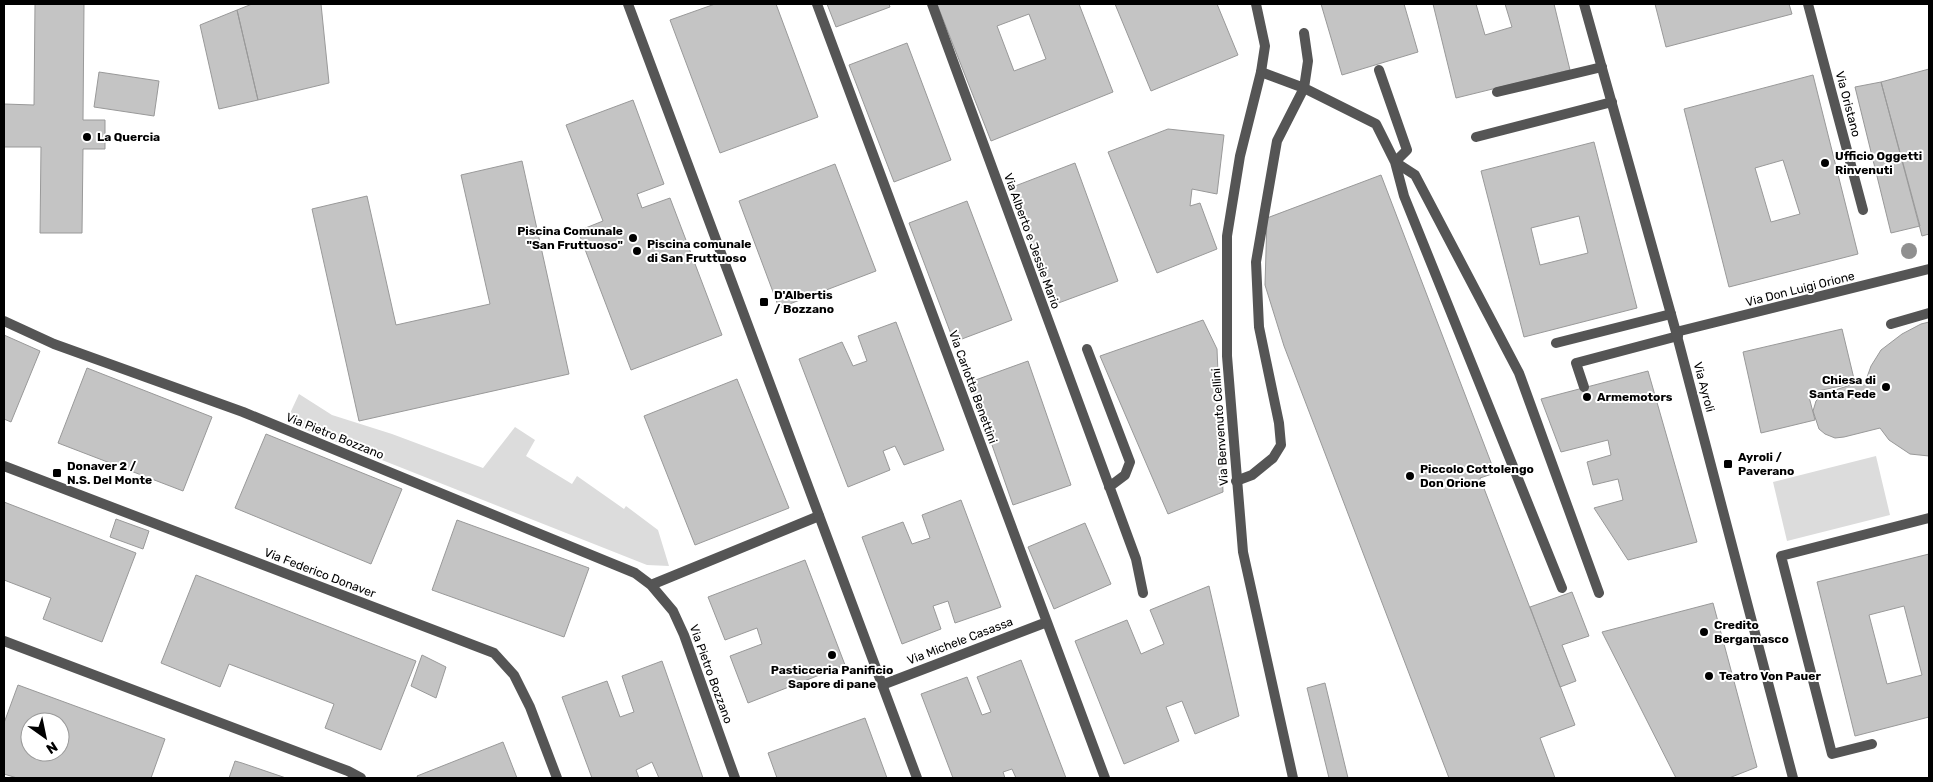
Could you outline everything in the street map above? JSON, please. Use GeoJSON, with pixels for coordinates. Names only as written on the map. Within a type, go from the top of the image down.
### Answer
{"type":"FeatureCollection","features":[{"type":"Feature","properties":{"kind":"street"},"geometry":{"type":"LineString","coordinates":[[628,4],[917,778]]}},
{"type":"Feature","properties":{"kind":"street","name":"Via Carlotta Benettini"},"geometry":{"type":"LineString","coordinates":[[817,4],[1105,778]]}},
{"type":"Feature","properties":{"kind":"street","name":"Via Alberto e Jessie Mario"},"geometry":{"type":"LineString","coordinates":[[932,4],[1136,559],[1143,593]]}},
{"type":"Feature","properties":{"kind":"street","name":"Via Benvenuto Cellini"},"geometry":{"type":"LineString","coordinates":[[1256,4],[1265,46],[1261,72],[1240,156],[1227,236],[1227,356],[1243,552],[1293,778]]}},
{"type":"Feature","properties":{"kind":"street","name":"Via Ayroli"},"geometry":{"type":"LineString","coordinates":[[1584,4],[1677,334],[1793,778]]}},
{"type":"Feature","properties":{"kind":"street","name":"Via Oristano"},"geometry":{"type":"LineString","coordinates":[[1808,4],[1862,210]]}},
{"type":"Feature","properties":{"kind":"street"},"geometry":{"type":"LineString","coordinates":[[1236,481],[1252,475],[1266,464],[1273,458],[1281,445],[1279,423],[1259,327],[1256,262],[1277,141],[1304,88],[1308,62],[1304,33]]}},
{"type":"Feature","properties":{"kind":"street"},"geometry":{"type":"LineString","coordinates":[[1497,92],[1602,67]]}},
{"type":"Feature","properties":{"kind":"street"},"geometry":{"type":"LineString","coordinates":[[1379,70],[1407,150],[1395,162]]}},
{"type":"Feature","properties":{"kind":"street"},"geometry":{"type":"LineString","coordinates":[[1261,72],[1304,88],[1376,124],[1395,162],[1404,196],[1562,588]]}},
{"type":"Feature","properties":{"kind":"street"},"geometry":{"type":"LineString","coordinates":[[1476,136],[1612,102]]}},
{"type":"Feature","properties":{"kind":"street"},"geometry":{"type":"LineString","coordinates":[[1395,162],[1415,175],[1519,373],[1599,593]]}},
{"type":"Feature","properties":{"kind":"street","name":"Via Don Luigi Orione"},"geometry":{"type":"LineString","coordinates":[[1584,388],[1576,363],[1677,334],[1929,270]]}},
{"type":"Feature","properties":{"kind":"street"},"geometry":{"type":"LineString","coordinates":[[1891,324],[1929,313]]}},
{"type":"Feature","properties":{"kind":"street"},"geometry":{"type":"LineString","coordinates":[[1556,343],[1671,314]]}},
{"type":"Feature","properties":{"kind":"street","name":"Via Pietro Bozzano"},"geometry":{"type":"LineString","coordinates":[[4,321],[54,344],[243,412],[635,573],[651,585],[673,611],[684,635],[735,778]]}},
{"type":"Feature","properties":{"kind":"street"},"geometry":{"type":"LineString","coordinates":[[1088,349],[1130,462],[1126,475],[1109,487]]}},
{"type":"Feature","properties":{"kind":"street","name":"Via Federico Donaver"},"geometry":{"type":"LineString","coordinates":[[4,466],[494,653],[514,675],[530,706],[557,778]]}},
{"type":"Feature","properties":{"kind":"street"},"geometry":{"type":"LineString","coordinates":[[651,585],[819,516]]}},
{"type":"Feature","properties":{"kind":"street"},"geometry":{"type":"LineString","coordinates":[[1872,744],[1832,754],[1781,556],[1929,518]]}},
{"type":"Feature","properties":{"kind":"street","name":"Via Michele Casassa"},"geometry":{"type":"LineString","coordinates":[[882,684],[1047,622]]}},
{"type":"Feature","properties":{"kind":"street"},"geometry":{"type":"LineString","coordinates":[[4,641],[348,771],[361,778]]}},
{"type":"Feature","properties":{"kind":"shaded area"},"geometry":{"type":"Polygon","coordinates":[[[299,394],[332,415],[392,434],[483,468],[515,427],[535,440],[526,456],[572,484],[577,476],[624,509],[626,506],[658,530],[669,566],[647,565],[286,422],[299,394]]]}},
{"type":"Feature","properties":{"kind":"shaded area"},"geometry":{"type":"Polygon","coordinates":[[[1876,456],[1890,515],[1787,541],[1773,482],[1876,456]]]}},
{"type":"Feature","properties":{"kind":"building"},"geometry":{"type":"Polygon","coordinates":[[[35,4],[84,4],[83,120],[105,120],[105,149],[83,149],[82,233],[40,233],[41,147],[4,147],[4,104],[34,105],[35,4]]]}},
{"type":"Feature","properties":{"kind":"building"},"geometry":{"type":"Polygon","coordinates":[[[252,4],[321,4],[329,83],[258,100],[237,10],[252,4]]]}},
{"type":"Feature","properties":{"kind":"building"},"geometry":{"type":"Polygon","coordinates":[[[715,4],[776,4],[818,117],[720,153],[670,20],[715,4]]]}},
{"type":"Feature","properties":{"kind":"building"},"geometry":{"type":"Polygon","coordinates":[[[827,4],[889,4],[890,7],[836,27],[827,4]]]}},
{"type":"Feature","properties":{"kind":"building"},"geometry":{"type":"Polygon","coordinates":[[[937,4],[1079,4],[1113,92],[991,141],[937,4]],[[1029,14],[997,26],[1014,71],[1046,59],[1029,14]]]}},
{"type":"Feature","properties":{"kind":"building"},"geometry":{"type":"Polygon","coordinates":[[[1115,4],[1217,4],[1238,55],[1151,91],[1115,4]]]}},
{"type":"Feature","properties":{"kind":"building"},"geometry":{"type":"Polygon","coordinates":[[[1321,4],[1404,4],[1418,52],[1342,75],[1321,4]]]}},
{"type":"Feature","properties":{"kind":"building"},"geometry":{"type":"Polygon","coordinates":[[[1433,4],[1476,4],[1485,35],[1512,27],[1505,4],[1554,4],[1570,70],[1456,98],[1433,4]]]}},
{"type":"Feature","properties":{"kind":"building"},"geometry":{"type":"Polygon","coordinates":[[[1655,4],[1789,4],[1792,14],[1666,47],[1655,4]]]}},
{"type":"Feature","properties":{"kind":"building"},"geometry":{"type":"Polygon","coordinates":[[[237,10],[258,100],[219,109],[200,25],[237,10]]]}},
{"type":"Feature","properties":{"kind":"building"},"geometry":{"type":"Polygon","coordinates":[[[907,43],[951,160],[894,182],[849,65],[907,43]]]}},
{"type":"Feature","properties":{"kind":"building"},"geometry":{"type":"Polygon","coordinates":[[[1929,69],[1929,234],[1922,236],[1881,82],[1929,69]]]}},
{"type":"Feature","properties":{"kind":"building"},"geometry":{"type":"Polygon","coordinates":[[[99,72],[159,81],[154,116],[94,107],[99,72]]]}},
{"type":"Feature","properties":{"kind":"building"},"geometry":{"type":"Polygon","coordinates":[[[1813,75],[1858,254],[1729,287],[1684,109],[1813,75]],[[1783,160],[1755,168],[1771,222],[1800,214],[1783,160]]]}},
{"type":"Feature","properties":{"kind":"building"},"geometry":{"type":"Polygon","coordinates":[[[1881,82],[1920,226],[1891,233],[1855,87],[1881,82]]]}},
{"type":"Feature","properties":{"kind":"building","name":"Piscina Comunale \"San Fruttuoso\""},"geometry":{"type":"Polygon","coordinates":[[[633,100],[664,184],[637,194],[642,208],[670,198],[722,335],[631,370],[578,231],[603,221],[566,125],[633,100]]]}},
{"type":"Feature","properties":{"kind":"building"},"geometry":{"type":"Polygon","coordinates":[[[1168,129],[1224,135],[1217,194],[1192,189],[1190,206],[1200,203],[1217,249],[1157,273],[1108,152],[1168,129]]]}},
{"type":"Feature","properties":{"kind":"building"},"geometry":{"type":"Polygon","coordinates":[[[1594,142],[1637,308],[1524,337],[1481,171],[1594,142]],[[1579,216],[1531,228],[1540,265],[1588,253],[1579,216]]]}},
{"type":"Feature","properties":{"kind":"building"},"geometry":{"type":"Polygon","coordinates":[[[522,161],[569,374],[359,421],[312,209],[367,196],[396,325],[490,304],[461,175],[522,161]]]}},
{"type":"Feature","properties":{"kind":"building"},"geometry":{"type":"Polygon","coordinates":[[[1075,163],[1118,281],[1053,305],[1010,188],[1075,163]]]}},
{"type":"Feature","properties":{"kind":"building"},"geometry":{"type":"Polygon","coordinates":[[[835,164],[876,271],[779,308],[739,201],[835,164]]]}},
{"type":"Feature","properties":{"kind":"building","name":"Piccolo Cottolengo Don Orione"},"geometry":{"type":"Polygon","coordinates":[[[1381,175],[1495,473],[1480,478],[1575,725],[1540,738],[1555,778],[1449,778],[1284,346],[1265,285],[1267,218],[1381,175]]]}},
{"type":"Feature","properties":{"kind":"building"},"geometry":{"type":"Polygon","coordinates":[[[967,201],[1012,320],[954,342],[909,223],[967,201]]]}},
{"type":"Feature","properties":{"kind":"building"},"geometry":{"type":"Polygon","coordinates":[[[1203,320],[1217,349],[1223,492],[1168,514],[1100,356],[1203,320]]]}},
{"type":"Feature","properties":{"kind":"building"},"geometry":{"type":"Polygon","coordinates":[[[896,322],[944,450],[904,465],[895,446],[883,451],[890,470],[848,487],[799,359],[842,342],[853,366],[867,361],[858,336],[896,322]]]}},
{"type":"Feature","properties":{"kind":"building","name":"Chiesa di Santa Fede"},"geometry":{"type":"Polygon","coordinates":[[[1929,322],[1929,456],[1910,454],[1889,440],[1880,428],[1835,438],[1819,429],[1813,411],[1816,401],[1823,394],[1866,380],[1871,366],[1881,350],[1902,334],[1929,322]]]}},
{"type":"Feature","properties":{"kind":"building"},"geometry":{"type":"Polygon","coordinates":[[[1842,329],[1855,383],[1808,393],[1815,420],[1761,433],[1743,352],[1842,329]]]}},
{"type":"Feature","properties":{"kind":"building"},"geometry":{"type":"Polygon","coordinates":[[[4,335],[40,351],[11,422],[4,419],[4,335]]]}},
{"type":"Feature","properties":{"kind":"building"},"geometry":{"type":"Polygon","coordinates":[[[1028,361],[1071,485],[1013,505],[970,382],[1028,361]]]}},
{"type":"Feature","properties":{"kind":"building"},"geometry":{"type":"Polygon","coordinates":[[[87,368],[212,417],[183,491],[58,443],[87,368]]]}},
{"type":"Feature","properties":{"kind":"building"},"geometry":{"type":"Polygon","coordinates":[[[1648,371],[1697,542],[1628,560],[1594,508],[1623,500],[1618,479],[1593,485],[1587,462],[1611,455],[1608,440],[1561,452],[1541,399],[1648,371]]]}},
{"type":"Feature","properties":{"kind":"building"},"geometry":{"type":"Polygon","coordinates":[[[737,379],[789,508],[695,545],[644,416],[737,379]]]}},
{"type":"Feature","properties":{"kind":"building"},"geometry":{"type":"Polygon","coordinates":[[[266,434],[402,489],[371,564],[235,508],[266,434]]]}},
{"type":"Feature","properties":{"kind":"building"},"geometry":{"type":"Polygon","coordinates":[[[961,500],[1001,607],[955,623],[948,601],[933,606],[941,629],[902,644],[862,537],[903,522],[912,544],[930,538],[922,515],[961,500]]]}},
{"type":"Feature","properties":{"kind":"building"},"geometry":{"type":"Polygon","coordinates":[[[4,502],[136,553],[102,642],[43,619],[51,598],[4,580],[4,502]]]}},
{"type":"Feature","properties":{"kind":"building"},"geometry":{"type":"Polygon","coordinates":[[[116,519],[149,531],[143,549],[110,537],[116,519]]]}},
{"type":"Feature","properties":{"kind":"building"},"geometry":{"type":"Polygon","coordinates":[[[457,520],[589,568],[564,637],[432,590],[457,520]]]}},
{"type":"Feature","properties":{"kind":"building"},"geometry":{"type":"Polygon","coordinates":[[[1085,523],[1111,584],[1054,609],[1028,547],[1085,523]]]}},
{"type":"Feature","properties":{"kind":"building"},"geometry":{"type":"Polygon","coordinates":[[[1929,554],[1929,717],[1855,736],[1817,582],[1929,554]],[[1904,606],[1869,615],[1887,684],[1922,675],[1904,606]]]}},
{"type":"Feature","properties":{"kind":"building"},"geometry":{"type":"Polygon","coordinates":[[[805,560],[845,665],[748,703],[730,656],[762,644],[757,628],[725,640],[708,597],[805,560]]]}},
{"type":"Feature","properties":{"kind":"building"},"geometry":{"type":"Polygon","coordinates":[[[196,575],[416,661],[381,750],[325,728],[334,704],[229,664],[220,687],[161,663],[196,575]]]}},
{"type":"Feature","properties":{"kind":"building"},"geometry":{"type":"Polygon","coordinates":[[[1209,586],[1239,716],[1195,734],[1182,701],[1166,707],[1179,741],[1124,764],[1075,641],[1127,620],[1141,654],[1164,644],[1150,610],[1209,586]]]}},
{"type":"Feature","properties":{"kind":"building"},"geometry":{"type":"Polygon","coordinates":[[[1572,592],[1589,636],[1562,645],[1576,681],[1560,687],[1530,607],[1572,592]]]}},
{"type":"Feature","properties":{"kind":"building"},"geometry":{"type":"Polygon","coordinates":[[[1713,603],[1757,767],[1729,778],[1676,778],[1602,632],[1713,603]]]}},
{"type":"Feature","properties":{"kind":"building"},"geometry":{"type":"Polygon","coordinates":[[[422,655],[446,667],[436,698],[411,686],[422,655]]]}},
{"type":"Feature","properties":{"kind":"building"},"geometry":{"type":"Polygon","coordinates":[[[1021,660],[1066,778],[1016,778],[1012,769],[1003,772],[1005,778],[953,778],[921,694],[967,677],[982,715],[991,712],[977,677],[1021,660]]]}},
{"type":"Feature","properties":{"kind":"building"},"geometry":{"type":"Polygon","coordinates":[[[662,661],[703,778],[659,778],[652,762],[636,770],[639,778],[592,778],[562,697],[607,681],[620,717],[634,712],[622,676],[662,661]]]}},
{"type":"Feature","properties":{"kind":"building"},"geometry":{"type":"Polygon","coordinates":[[[1325,683],[1348,778],[1329,778],[1307,688],[1325,683]]]}},
{"type":"Feature","properties":{"kind":"building"},"geometry":{"type":"Polygon","coordinates":[[[18,685],[165,739],[151,778],[17,778],[4,774],[4,723],[18,685]]]}},
{"type":"Feature","properties":{"kind":"building"},"geometry":{"type":"Polygon","coordinates":[[[865,718],[887,778],[777,778],[768,753],[865,718]]]}},
{"type":"Feature","properties":{"kind":"building"},"geometry":{"type":"Polygon","coordinates":[[[503,742],[517,778],[418,778],[417,776],[503,742]]]}},
{"type":"Feature","properties":{"kind":"building"},"geometry":{"type":"Polygon","coordinates":[[[235,761],[242,763],[286,778],[229,778],[235,761]]]}},
{"type":"Feature","properties":{"kind":"place","name":"La Quercia"},"geometry":{"type":"Point","coordinates":[87,137]}},
{"type":"Feature","properties":{"kind":"place","name":"Ufficio Oggetti Rinvenuti"},"geometry":{"type":"Point","coordinates":[1825,163]}},
{"type":"Feature","properties":{"kind":"place","name":"Piscina Comunale \"San Fruttuoso\""},"geometry":{"type":"Point","coordinates":[633,238]}},
{"type":"Feature","properties":{"kind":"place","name":"Piscina comunale di San Fruttuoso"},"geometry":{"type":"Point","coordinates":[637,251]}},
{"type":"Feature","properties":{"kind":"place","name":"D'Albertis / Bozzano"},"geometry":{"type":"Point","coordinates":[764,302]}},
{"type":"Feature","properties":{"kind":"place","name":"Chiesa di Santa Fede"},"geometry":{"type":"Point","coordinates":[1886,387]}},
{"type":"Feature","properties":{"kind":"place","name":"Armemotors"},"geometry":{"type":"Point","coordinates":[1587,397]}},
{"type":"Feature","properties":{"kind":"place","name":"Ayroli / Paverano"},"geometry":{"type":"Point","coordinates":[1728,464]}},
{"type":"Feature","properties":{"kind":"place","name":"Donaver 2 / N.S. Del Monte"},"geometry":{"type":"Point","coordinates":[57,473]}},
{"type":"Feature","properties":{"kind":"place","name":"Piccolo Cottolengo Don Orione"},"geometry":{"type":"Point","coordinates":[1410,476]}},
{"type":"Feature","properties":{"kind":"place","name":"Credito Bergamasco"},"geometry":{"type":"Point","coordinates":[1704,632]}},
{"type":"Feature","properties":{"kind":"place","name":"Pasticceria Panificio Sapore di pane"},"geometry":{"type":"Point","coordinates":[832,655]}},
{"type":"Feature","properties":{"kind":"place","name":"Teatro Von Pauer"},"geometry":{"type":"Point","coordinates":[1709,676]}}]}
